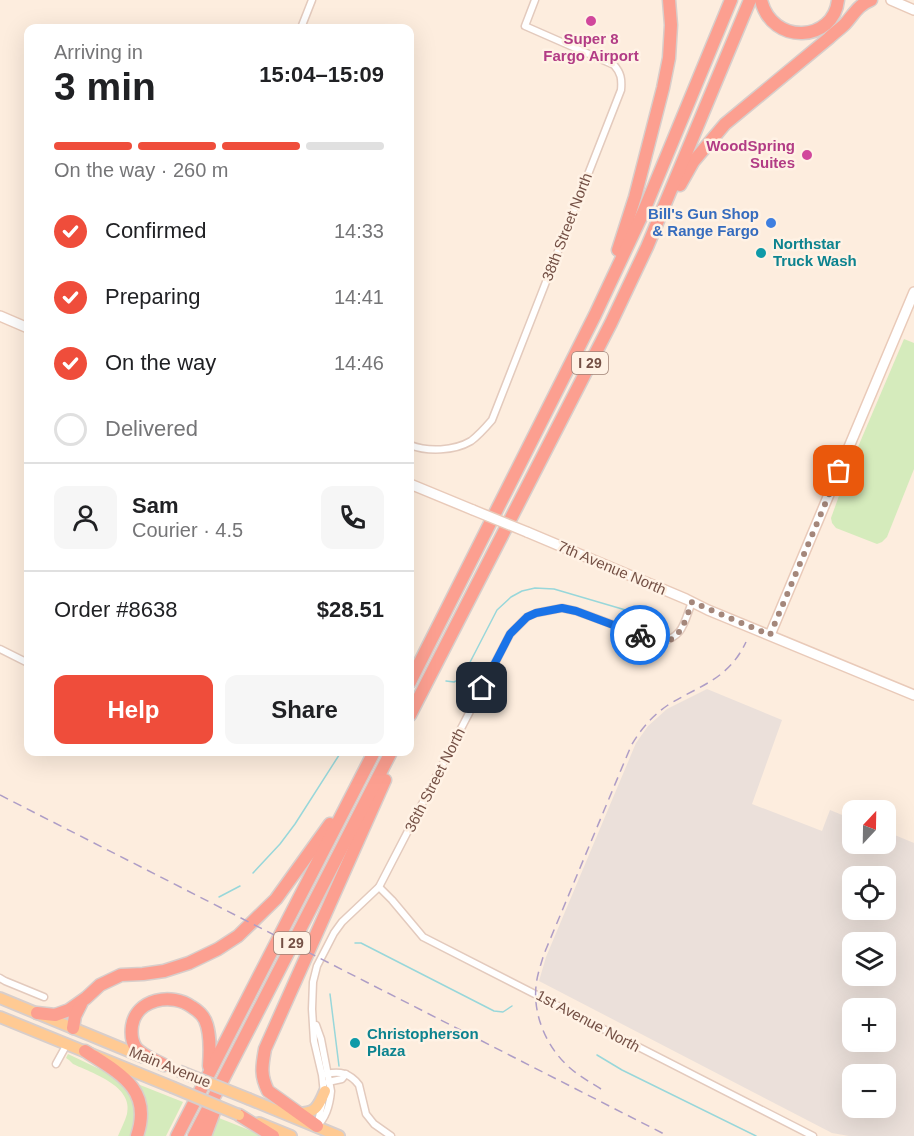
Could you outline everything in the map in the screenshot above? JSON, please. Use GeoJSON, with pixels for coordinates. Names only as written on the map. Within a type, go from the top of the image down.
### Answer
{"type":"FeatureCollection","features":[{"type":"Feature","properties":{"kind":"highway"},"geometry":{"type":"LineString","coordinates":[[595,315],[624,235],[663,88],[669,58],[669,0]]}},
{"type":"Feature","properties":{"kind":"highway","name":"I 29"},"geometry":{"type":"LineString","coordinates":[[414,674],[644,213],[731,0]]}},
{"type":"Feature","properties":{"kind":"highway","name":"I 29"},"geometry":{"type":"LineString","coordinates":[[414,707],[611,323],[647,247],[750,0]]}},
{"type":"Feature","properties":{"kind":"highway"},"geometry":{"type":"LineString","coordinates":[[761,0],[764,11],[774,24],[797,33],[812,32],[826,23],[837,9],[838,0]]}},
{"type":"Feature","properties":{"kind":"highway"},"geometry":{"type":"LineString","coordinates":[[830,38],[842,22],[852,0]]}},
{"type":"Feature","properties":{"kind":"highway"},"geometry":{"type":"LineString","coordinates":[[647,247],[684,177],[708,142],[725,124],[830,38],[862,3],[871,0]]}},
{"type":"Feature","properties":{"kind":"highway"},"geometry":{"type":"LineString","coordinates":[[414,719],[440,655]]}},
{"type":"Feature","properties":{"kind":"highway","name":"I 29"},"geometry":{"type":"LineString","coordinates":[[177,1136],[372,756]]}},
{"type":"Feature","properties":{"kind":"highway","name":"I 29"},"geometry":{"type":"LineString","coordinates":[[194,1136],[389,756]]}},
{"type":"Feature","properties":{"kind":"highway"},"geometry":{"type":"LineString","coordinates":[[315,1131],[300,1113],[268,1090],[261,1071],[265,1049],[396,756]]}},
{"type":"Feature","properties":{"kind":"highway"},"geometry":{"type":"LineString","coordinates":[[37,1013],[56,1015],[69,1010],[100,985],[121,975],[164,971],[181,966],[218,949],[238,936],[276,899],[355,789]]}},
{"type":"Feature","properties":{"kind":"highway"},"geometry":{"type":"LineString","coordinates":[[73,1029],[78,1008],[86,998]]}},
{"type":"Feature","properties":{"kind":"highway"},"geometry":{"type":"LineString","coordinates":[[164,1065],[144,1055],[136,1048],[131,1029],[137,1012],[144,1006],[162,999],[171,999],[188,1004],[206,1022],[210,1050],[208,1073]]}},
{"type":"Feature","properties":{"kind":"highway"},"geometry":{"type":"LineString","coordinates":[[205,1136],[238,1047]]}},
{"type":"Feature","properties":{"kind":"highway"},"geometry":{"type":"LineString","coordinates":[[85,1051],[127,1080],[134,1089],[141,1110],[136,1136]]}},
{"type":"Feature","properties":{"kind":"highway"},"geometry":{"type":"LineString","coordinates":[[239,1115],[273,1136]]}},
{"type":"Feature","properties":{"kind":"main road","name":"Main Avenue"},"geometry":{"type":"LineString","coordinates":[[0,998],[281,1112],[315,1131],[339,1136]]}},
{"type":"Feature","properties":{"kind":"main road","name":"Main Avenue"},"geometry":{"type":"LineString","coordinates":[[0,1017],[291,1136]]}},
{"type":"Feature","properties":{"kind":"main road"},"geometry":{"type":"LineString","coordinates":[[67,1044],[73,1029]]}},
{"type":"Feature","properties":{"kind":"main road"},"geometry":{"type":"LineString","coordinates":[[281,1112],[311,1112],[318,1107],[326,1085]]}},
{"type":"Feature","properties":{"kind":"street"},"geometry":{"type":"LineString","coordinates":[[303,24],[312,0]]}},
{"type":"Feature","properties":{"kind":"street","name":"38th Street North"},"geometry":{"type":"LineString","coordinates":[[414,446],[426,450],[457,446],[471,441],[492,420],[621,90],[620,72],[614,65],[525,26],[535,0]]}},
{"type":"Feature","properties":{"kind":"street"},"geometry":{"type":"LineString","coordinates":[[891,0],[914,10]]}},
{"type":"Feature","properties":{"kind":"street"},"geometry":{"type":"LineString","coordinates":[[770,635],[914,292]]}},
{"type":"Feature","properties":{"kind":"street"},"geometry":{"type":"LineString","coordinates":[[0,316],[24,326]]}},
{"type":"Feature","properties":{"kind":"street","name":"7th Avenue North"},"geometry":{"type":"LineString","coordinates":[[414,486],[914,695]]}},
{"type":"Feature","properties":{"kind":"street","name":"36th Street North"},"geometry":{"type":"LineString","coordinates":[[315,1131],[323,1120],[331,1098],[326,1085],[321,1039],[313,1018],[313,982],[317,966],[342,922],[379,887],[510,634],[527,617],[562,608],[660,642],[678,635],[692,602]]}},
{"type":"Feature","properties":{"kind":"street"},"geometry":{"type":"LineString","coordinates":[[0,649],[24,661]]}},
{"type":"Feature","properties":{"kind":"street","name":"1st Avenue North"},"geometry":{"type":"LineString","coordinates":[[379,887],[423,937],[813,1136]]}},
{"type":"Feature","properties":{"kind":"street"},"geometry":{"type":"LineString","coordinates":[[0,978],[44,997]]}},
{"type":"Feature","properties":{"kind":"street"},"geometry":{"type":"LineString","coordinates":[[56,1064],[67,1044]]}},
{"type":"Feature","properties":{"kind":"street"},"geometry":{"type":"LineString","coordinates":[[325,1074],[340,1071],[352,1077],[358,1085],[366,1114],[374,1124],[391,1136]]}},
{"type":"Feature","properties":{"kind":"street"},"geometry":{"type":"LineString","coordinates":[[326,1085],[342,1079],[346,1074]]}},
{"type":"Feature","properties":{"kind":"street","name":"36th Street North"},"geometry":{"type":"LineString","coordinates":[[315,1131],[326,1085]]}},
{"type":"Feature","properties":{"kind":"shaded area"},"geometry":{"type":"Polygon","coordinates":[[[707,689],[782,720],[752,804],[822,831],[830,810],[842,815],[842,854],[896,854],[896,836],[914,843],[914,1136],[849,1136],[832,1133],[539,981],[546,957],[636,743],[648,726],[667,709],[707,689]]]}},
{"type":"Feature","properties":{"kind":"green space"},"geometry":{"type":"Polygon","coordinates":[[[904,339],[914,343],[914,469],[887,537],[877,544],[836,528],[831,518],[849,468],[904,339]]]}},
{"type":"Feature","properties":{"kind":"green space"},"geometry":{"type":"Polygon","coordinates":[[[68,1054],[112,1075],[132,1092],[137,1114],[132,1136],[118,1136],[127,1114],[127,1104],[118,1088],[100,1076],[73,1064],[66,1058],[68,1054]]]}},
{"type":"Feature","properties":{"kind":"green space"},"geometry":{"type":"Polygon","coordinates":[[[135,1083],[183,1102],[166,1136],[140,1136],[135,1083]]]}},
{"type":"Feature","properties":{"kind":"green space"},"geometry":{"type":"Polygon","coordinates":[[[214,1116],[264,1136],[207,1136],[214,1116]]]}},
{"type":"Feature","properties":{"kind":"waterway"},"geometry":{"type":"LineString","coordinates":[[446,681],[454,682],[460,679],[497,610],[511,597],[522,591],[535,588],[554,589],[663,621]]}},
{"type":"Feature","properties":{"kind":"waterway"},"geometry":{"type":"LineString","coordinates":[[253,873],[295,824],[338,756]]}},
{"type":"Feature","properties":{"kind":"waterway"},"geometry":{"type":"LineString","coordinates":[[219,897],[240,886]]}},
{"type":"Feature","properties":{"kind":"waterway"},"geometry":{"type":"LineString","coordinates":[[355,943],[361,943],[494,1011],[503,1012],[512,1006]]}},
{"type":"Feature","properties":{"kind":"waterway"},"geometry":{"type":"LineString","coordinates":[[330,994],[339,1066]]}},
{"type":"Feature","properties":{"kind":"waterway"},"geometry":{"type":"LineString","coordinates":[[597,1055],[622,1070],[756,1136]]}},
{"type":"Feature","properties":{"kind":"railway"},"geometry":{"type":"LineString","coordinates":[[601,1089],[570,1068],[555,1051],[543,1031],[537,1009],[536,986],[544,954],[631,746],[647,724],[662,709],[712,680],[731,665],[746,642]]}},
{"type":"Feature","properties":{"kind":"railway"},"geometry":{"type":"LineString","coordinates":[[0,795],[668,1136]]}},
{"type":"Feature","properties":{"kind":"way so far"},"geometry":{"type":"LineString","coordinates":[[640,635],[660,642],[678,635],[692,602],[770,635],[839,471]]}},
{"type":"Feature","properties":{"kind":"place","name":"Super 8 Fargo Airport"},"geometry":{"type":"Point","coordinates":[591,21]}},
{"type":"Feature","properties":{"kind":"place","name":"WoodSpring Suites"},"geometry":{"type":"Point","coordinates":[807,155]}},
{"type":"Feature","properties":{"kind":"place","name":"Bill's Gun Shop & Range Fargo"},"geometry":{"type":"Point","coordinates":[771,223]}},
{"type":"Feature","properties":{"kind":"place","name":"Northstar Truck Wash"},"geometry":{"type":"Point","coordinates":[761,253]}},
{"type":"Feature","properties":{"kind":"place","name":"Christopherson Plaza"},"geometry":{"type":"Point","coordinates":[355,1043]}},
{"type":"Feature","properties":{"kind":"route"},"geometry":{"type":"LineString","coordinates":[[482,688],[510,634],[518,624],[536,613],[562,608],[640,635]]}}]}
